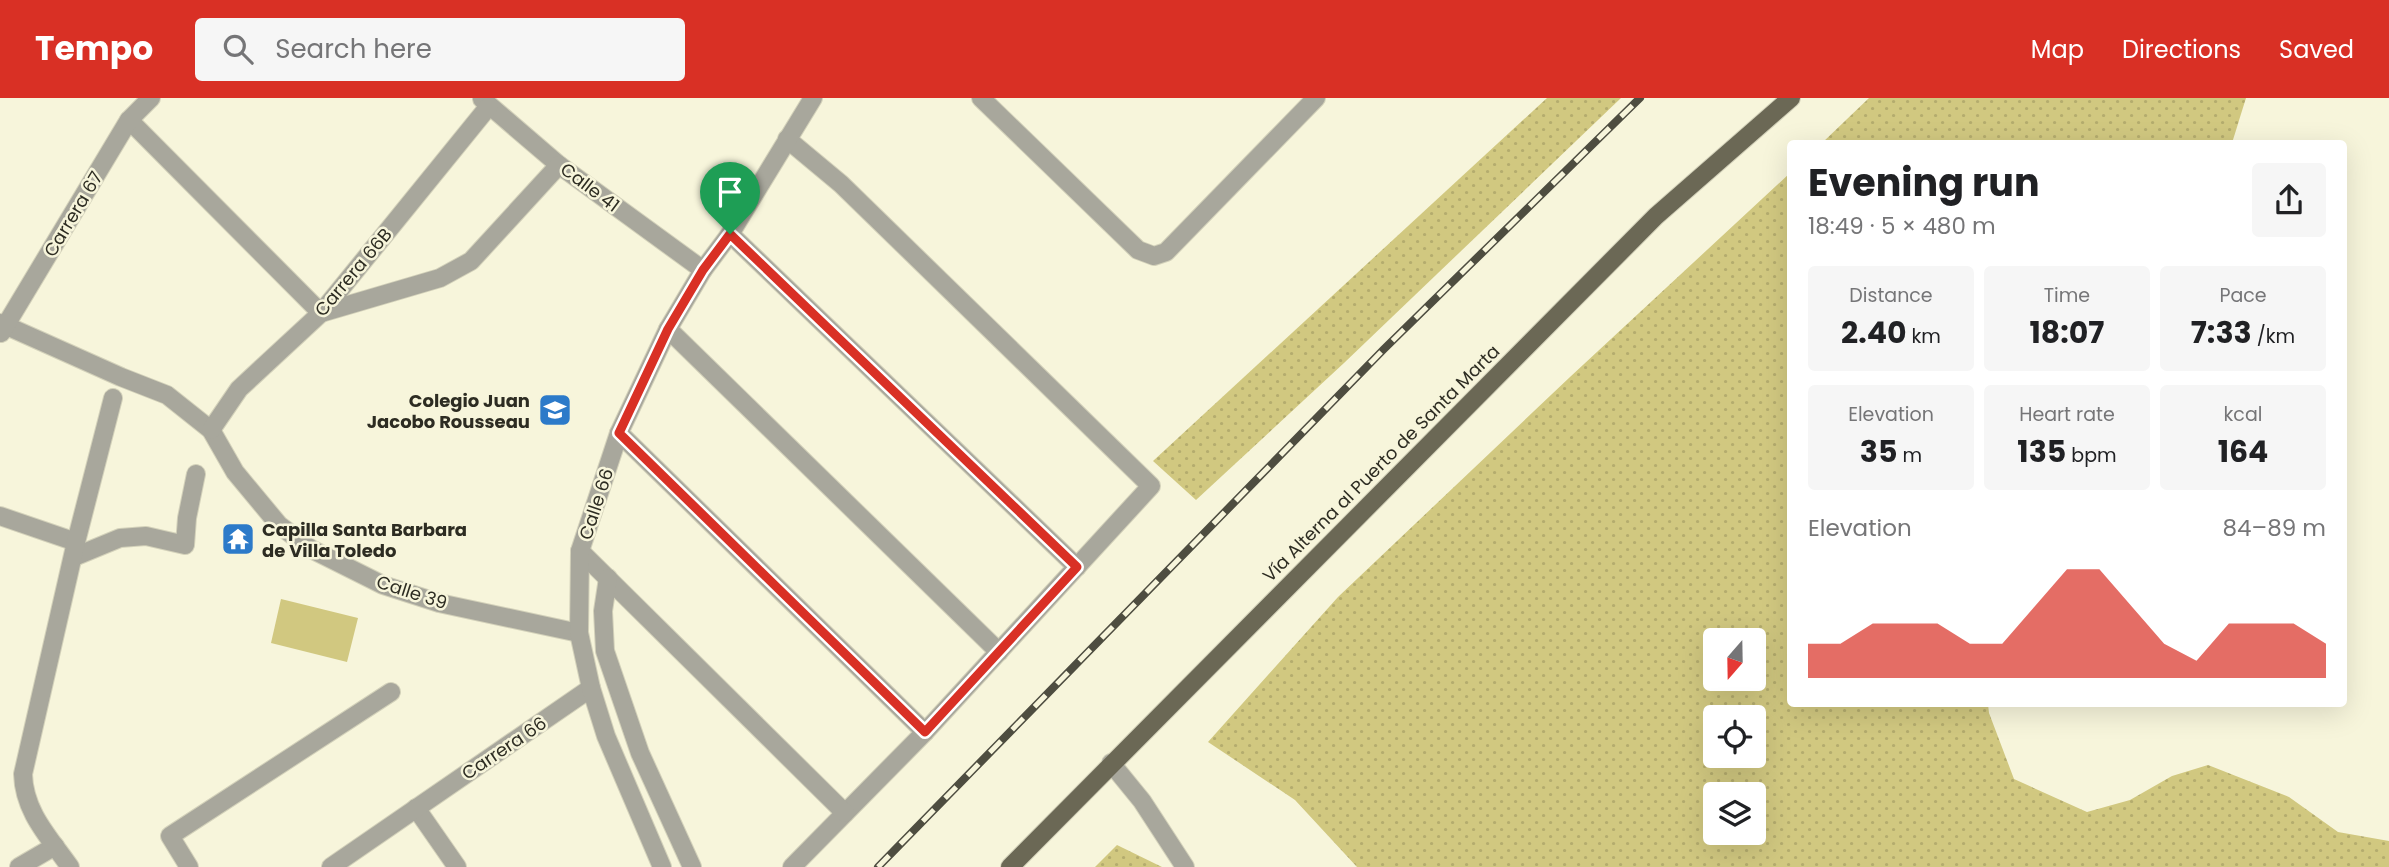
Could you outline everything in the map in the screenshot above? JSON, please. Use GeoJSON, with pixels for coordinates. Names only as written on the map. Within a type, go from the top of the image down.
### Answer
{"type":"FeatureCollection","features":[{"type":"Feature","properties":{"kind":"main road","name":"Vía Alterna al Puerto de Santa Marta"},"geometry":{"type":"LineString","coordinates":[[1010,867],[1656,216],[1791,98]]}},
{"type":"Feature","properties":{"kind":"street","name":"Carrera 67"},"geometry":{"type":"LineString","coordinates":[[2,328],[129,120],[151,98]]}},
{"type":"Feature","properties":{"kind":"street"},"geometry":{"type":"LineString","coordinates":[[703,270],[730,234],[813,98]]}},
{"type":"Feature","properties":{"kind":"street"},"geometry":{"type":"LineString","coordinates":[[981,98],[1138,250],[1154,256],[1166,251],[1316,98]]}},
{"type":"Feature","properties":{"kind":"street","name":"Calle 41"},"geometry":{"type":"LineString","coordinates":[[485,102],[559,164],[703,270]]}},
{"type":"Feature","properties":{"kind":"street","name":"Carrera 66B"},"geometry":{"type":"LineString","coordinates":[[211,430],[239,389],[321,313],[485,102]]}},
{"type":"Feature","properties":{"kind":"street"},"geometry":{"type":"LineString","coordinates":[[129,120],[321,313],[440,278],[471,261],[559,164]]}},
{"type":"Feature","properties":{"kind":"street"},"geometry":{"type":"LineString","coordinates":[[787,139],[842,184],[1151,486],[925,732],[792,867]]}},
{"type":"Feature","properties":{"kind":"street"},"geometry":{"type":"LineString","coordinates":[[730,234],[1077,567]]}},
{"type":"Feature","properties":{"kind":"street","name":"Calle 66"},"geometry":{"type":"LineString","coordinates":[[579,633],[580,551],[619,433],[668,329],[703,270]]}},
{"type":"Feature","properties":{"kind":"street","name":"Calle 39"},"geometry":{"type":"LineString","coordinates":[[2,328],[167,395],[211,430],[235,471],[279,525],[310,549],[383,585],[439,603],[579,633]]}},
{"type":"Feature","properties":{"kind":"street"},"geometry":{"type":"LineString","coordinates":[[668,329],[999,652]]}},
{"type":"Feature","properties":{"kind":"street"},"geometry":{"type":"LineString","coordinates":[[70,867],[26,801],[23,774],[113,398]]}},
{"type":"Feature","properties":{"kind":"street"},"geometry":{"type":"LineString","coordinates":[[619,433],[925,732]]}},
{"type":"Feature","properties":{"kind":"street"},"geometry":{"type":"LineString","coordinates":[[0,516],[75,549],[120,538],[146,536],[185,545],[187,518],[196,474]]}},
{"type":"Feature","properties":{"kind":"street"},"geometry":{"type":"LineString","coordinates":[[580,551],[845,813]]}},
{"type":"Feature","properties":{"kind":"street"},"geometry":{"type":"LineString","coordinates":[[608,578],[603,611],[605,652],[640,753],[692,867]]}},
{"type":"Feature","properties":{"kind":"street"},"geometry":{"type":"LineString","coordinates":[[579,633],[591,688],[606,736],[662,867]]}},
{"type":"Feature","properties":{"kind":"street","name":"Carrera 66"},"geometry":{"type":"LineString","coordinates":[[336,865],[591,688]]}},
{"type":"Feature","properties":{"kind":"street"},"geometry":{"type":"LineString","coordinates":[[189,867],[170,836],[391,692]]}},
{"type":"Feature","properties":{"kind":"street"},"geometry":{"type":"LineString","coordinates":[[1111,763],[1142,801],[1185,867]]}},
{"type":"Feature","properties":{"kind":"street"},"geometry":{"type":"LineString","coordinates":[[416,808],[457,867]]}},
{"type":"Feature","properties":{"kind":"street"},"geometry":{"type":"LineString","coordinates":[[19,867],[55,846]]}},
{"type":"Feature","properties":{"kind":"shaded area"},"geometry":{"type":"Polygon","coordinates":[[[1547,98],[1621,98],[1344,363],[1196,500],[1153,461],[1547,98]]]}},
{"type":"Feature","properties":{"kind":"shaded area"},"geometry":{"type":"Polygon","coordinates":[[[1869,98],[2246,98],[2233,140],[1825,140],[1869,98]]]}},
{"type":"Feature","properties":{"kind":"shaded area"},"geometry":{"type":"Polygon","coordinates":[[[1787,176],[1787,707],[1988,707],[2014,779],[2087,812],[2130,800],[2172,776],[2208,765],[2289,797],[2338,832],[2389,841],[2389,867],[1357,867],[1295,800],[1208,742],[1338,597],[1787,176]]]}},
{"type":"Feature","properties":{"kind":"shaded area"},"geometry":{"type":"Polygon","coordinates":[[[281,599],[358,618],[347,662],[271,643],[281,599]]]}},
{"type":"Feature","properties":{"kind":"shaded area"},"geometry":{"type":"Polygon","coordinates":[[[1117,845],[1162,867],[1095,867],[1117,845]]]}},
{"type":"Feature","properties":{"kind":"railway"},"geometry":{"type":"LineString","coordinates":[[878,867],[1384,349],[1640,98]]}},
{"type":"Feature","properties":{"kind":"place","name":"Colegio Juan Jacobo Rousseau"},"geometry":{"type":"Point","coordinates":[555,410]}},
{"type":"Feature","properties":{"kind":"place","name":"Capilla Santa Barbara de Villa Toledo"},"geometry":{"type":"Point","coordinates":[238,539]}},
{"type":"Feature","properties":{"kind":"route"},"geometry":{"type":"LineString","coordinates":[[730,234],[777,276],[1077,567],[925,732],[619,433],[668,329],[703,270],[730,234]]}}]}
